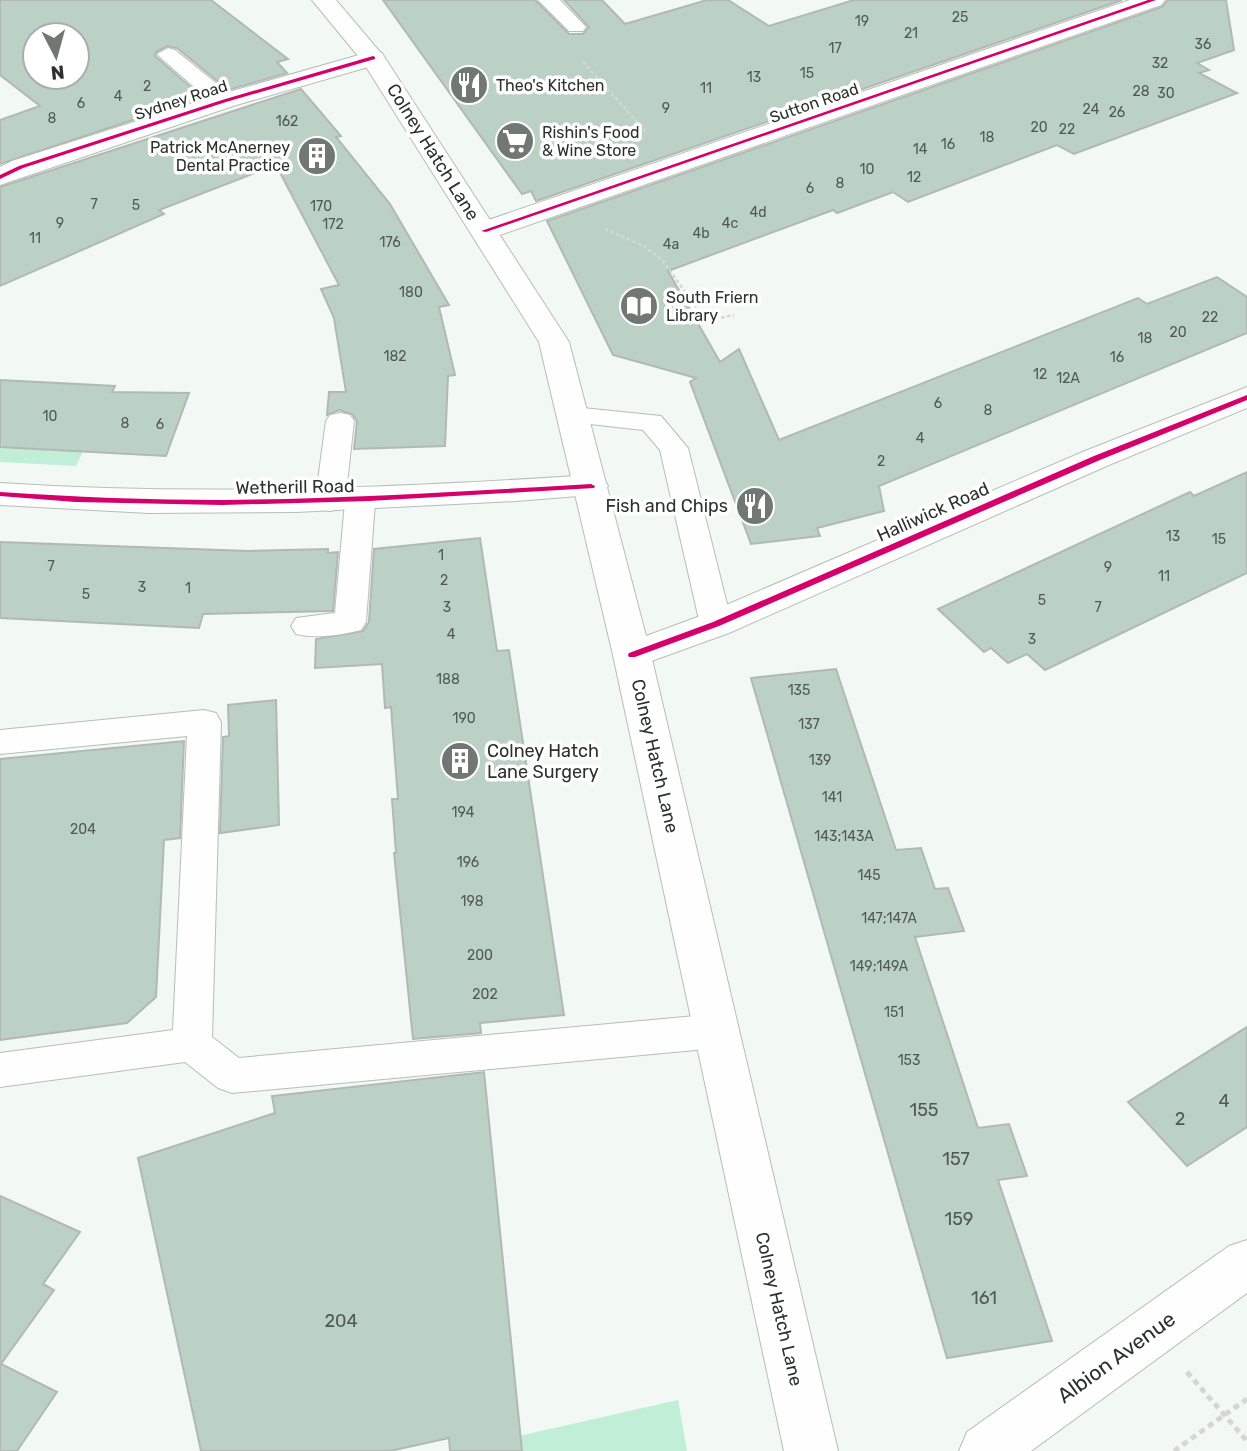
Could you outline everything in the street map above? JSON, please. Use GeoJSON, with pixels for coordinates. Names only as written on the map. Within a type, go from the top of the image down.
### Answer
{"type":"FeatureCollection","features":[{"type":"Feature","properties":{"kind":"street","name":"Colney Hatch Lane"},"geometry":{"type":"LineString","coordinates":[[324,0],[373,58],[554,342],[632,655],[811,1451]]}},
{"type":"Feature","properties":{"kind":"street","name":"Sutton Road"},"geometry":{"type":"LineString","coordinates":[[484,232],[1153,0]]}},
{"type":"Feature","properties":{"kind":"street","name":"Sydney Road"},"geometry":{"type":"LineString","coordinates":[[0,177],[21,167],[224,101],[373,58]]}},
{"type":"Feature","properties":{"kind":"street","name":"Halliwick Road"},"geometry":{"type":"LineString","coordinates":[[632,655],[716,624],[1097,458],[1247,397]]}},
{"type":"Feature","properties":{"kind":"street","name":"Wetherill Road"},"geometry":{"type":"LineString","coordinates":[[0,494],[219,505],[345,502],[590,486]]}},
{"type":"Feature","properties":{"kind":"street","name":"Albion Avenue"},"geometry":{"type":"LineString","coordinates":[[986,1451],[1247,1263]]}},
{"type":"Feature","properties":{"kind":"lane"},"geometry":{"type":"LineString","coordinates":[[548,0],[576,27]]}},
{"type":"Feature","properties":{"kind":"lane"},"geometry":{"type":"LineString","coordinates":[[168,54],[224,101]]}},
{"type":"Feature","properties":{"kind":"lane"},"geometry":{"type":"LineString","coordinates":[[573,415],[652,422],[674,447],[716,624]]}},
{"type":"Feature","properties":{"kind":"lane"},"geometry":{"type":"LineString","coordinates":[[307,626],[350,622],[340,421]]}},
{"type":"Feature","properties":{"kind":"lane"},"geometry":{"type":"LineString","coordinates":[[0,742],[204,722],[192,1044]]}},
{"type":"Feature","properties":{"kind":"lane"},"geometry":{"type":"LineString","coordinates":[[0,1070],[192,1044],[232,1076],[717,1031]]}},
{"type":"Feature","properties":{"kind":"path"},"geometry":{"type":"LineString","coordinates":[[583,62],[668,156],[670,167]]}},
{"type":"Feature","properties":{"kind":"path"},"geometry":{"type":"LineString","coordinates":[[602,227],[617,239],[642,245],[660,258],[706,321],[734,315]]}},
{"type":"Feature","properties":{"kind":"path"},"geometry":{"type":"LineString","coordinates":[[1153,1331],[1247,1441]]}},
{"type":"Feature","properties":{"kind":"path"},"geometry":{"type":"LineString","coordinates":[[1174,1451],[1247,1399]]}},
{"type":"Feature","properties":{"kind":"green space"},"geometry":{"type":"Polygon","coordinates":[[[0,447],[83,452],[76,466],[0,462],[0,447]]]}},
{"type":"Feature","properties":{"kind":"green space"},"geometry":{"type":"Polygon","coordinates":[[[678,1400],[687,1451],[511,1451],[510,1438],[678,1400]]]}},
{"type":"Feature","properties":{"kind":"building"},"geometry":{"type":"Polygon","coordinates":[[[0,0],[211,0],[288,59],[277,62],[287,73],[228,90],[177,48],[167,46],[156,52],[155,56],[202,97],[0,164],[0,120],[40,106],[0,75],[0,0]]]}},
{"type":"Feature","properties":{"kind":"building"},"geometry":{"type":"Polygon","coordinates":[[[383,0],[535,0],[569,34],[583,34],[589,27],[564,0],[602,0],[625,24],[707,0],[728,0],[769,26],[854,0],[1122,0],[536,201],[531,191],[522,194],[383,0]]]}},
{"type":"Feature","properties":{"kind":"building"},"geometry":{"type":"Polygon","coordinates":[[[1168,0],[1226,0],[1234,50],[1197,63],[1209,70],[1199,73],[1237,93],[1074,154],[1057,145],[908,202],[893,192],[837,213],[833,210],[668,271],[720,362],[739,349],[779,440],[1138,298],[1147,304],[1217,277],[1247,297],[1247,333],[879,486],[884,511],[817,528],[820,536],[751,544],[690,382],[696,378],[613,355],[547,221],[1162,7],[1168,0]]]}},
{"type":"Feature","properties":{"kind":"building"},"geometry":{"type":"Polygon","coordinates":[[[301,89],[341,136],[336,137],[390,204],[449,305],[439,307],[455,375],[448,376],[445,446],[354,449],[357,421],[352,414],[339,410],[327,415],[329,392],[346,392],[334,318],[321,289],[339,285],[276,165],[159,210],[164,214],[0,286],[0,187],[301,89]]]}},
{"type":"Feature","properties":{"kind":"building"},"geometry":{"type":"Polygon","coordinates":[[[0,380],[115,386],[112,392],[189,393],[166,456],[0,447],[0,380]]]}},
{"type":"Feature","properties":{"kind":"building"},"geometry":{"type":"Polygon","coordinates":[[[1247,472],[1247,573],[1045,670],[1027,654],[1008,663],[991,648],[984,652],[938,609],[1190,492],[1194,496],[1247,472]]]}},
{"type":"Feature","properties":{"kind":"building"},"geometry":{"type":"Polygon","coordinates":[[[480,538],[497,651],[509,650],[564,1015],[480,1023],[481,1033],[413,1039],[394,853],[392,799],[398,799],[391,707],[385,708],[382,664],[315,668],[316,639],[363,631],[369,622],[374,549],[480,538]]]}},
{"type":"Feature","properties":{"kind":"building"},"geometry":{"type":"Polygon","coordinates":[[[0,542],[248,551],[328,549],[328,553],[338,552],[333,611],[203,614],[199,628],[0,618],[0,542]]]}},
{"type":"Feature","properties":{"kind":"building"},"geometry":{"type":"Polygon","coordinates":[[[836,669],[896,850],[921,848],[935,889],[948,888],[964,931],[915,937],[978,1128],[1009,1124],[1027,1176],[998,1180],[1052,1341],[947,1358],[751,678],[836,669]]]}},
{"type":"Feature","properties":{"kind":"building"},"geometry":{"type":"Polygon","coordinates":[[[276,700],[279,825],[220,833],[223,737],[229,736],[228,705],[276,700]]]}},
{"type":"Feature","properties":{"kind":"building"},"geometry":{"type":"Polygon","coordinates":[[[184,741],[180,838],[164,840],[156,997],[127,1023],[0,1040],[0,759],[184,741]]]}},
{"type":"Feature","properties":{"kind":"building"},"geometry":{"type":"Polygon","coordinates":[[[1247,1027],[1247,1127],[1187,1166],[1128,1102],[1247,1027]]]}},
{"type":"Feature","properties":{"kind":"building"},"geometry":{"type":"Polygon","coordinates":[[[484,1072],[522,1451],[450,1451],[449,1438],[390,1451],[201,1451],[138,1158],[275,1113],[272,1096],[484,1072]]]}},
{"type":"Feature","properties":{"kind":"building"},"geometry":{"type":"Polygon","coordinates":[[[0,1196],[80,1232],[43,1284],[54,1290],[1,1364],[57,1392],[17,1451],[0,1451],[0,1196]]]}},
{"type":"Feature","properties":{"kind":"cycle path"},"geometry":{"type":"LineString","coordinates":[[484,231],[1153,0]]}},
{"type":"Feature","properties":{"kind":"cycle path"},"geometry":{"type":"LineString","coordinates":[[0,177],[21,167],[224,101],[373,58]]}},
{"type":"Feature","properties":{"kind":"cycle path"},"geometry":{"type":"LineString","coordinates":[[632,655],[716,624],[1097,458],[1247,397]]}},
{"type":"Feature","properties":{"kind":"cycle path"},"geometry":{"type":"LineString","coordinates":[[0,494],[149,502],[296,501],[591,486]]}},
{"type":"Feature","properties":{"kind":"place","name":"Theo's Kitchen"},"geometry":{"type":"Point","coordinates":[469,85]}},
{"type":"Feature","properties":{"kind":"place","name":"Rishin's Food & Wine Store"},"geometry":{"type":"Point","coordinates":[515,141]}},
{"type":"Feature","properties":{"kind":"place","name":"Patrick McAnerney Dental Practice"},"geometry":{"type":"Point","coordinates":[317,156]}},
{"type":"Feature","properties":{"kind":"place","name":"South Friern Library"},"geometry":{"type":"Point","coordinates":[639,306]}},
{"type":"Feature","properties":{"kind":"place","name":"Fish and Chips"},"geometry":{"type":"Point","coordinates":[755,506]}},
{"type":"Feature","properties":{"kind":"place","name":"Colney Hatch Lane Surgery"},"geometry":{"type":"Point","coordinates":[460,761]}}]}
